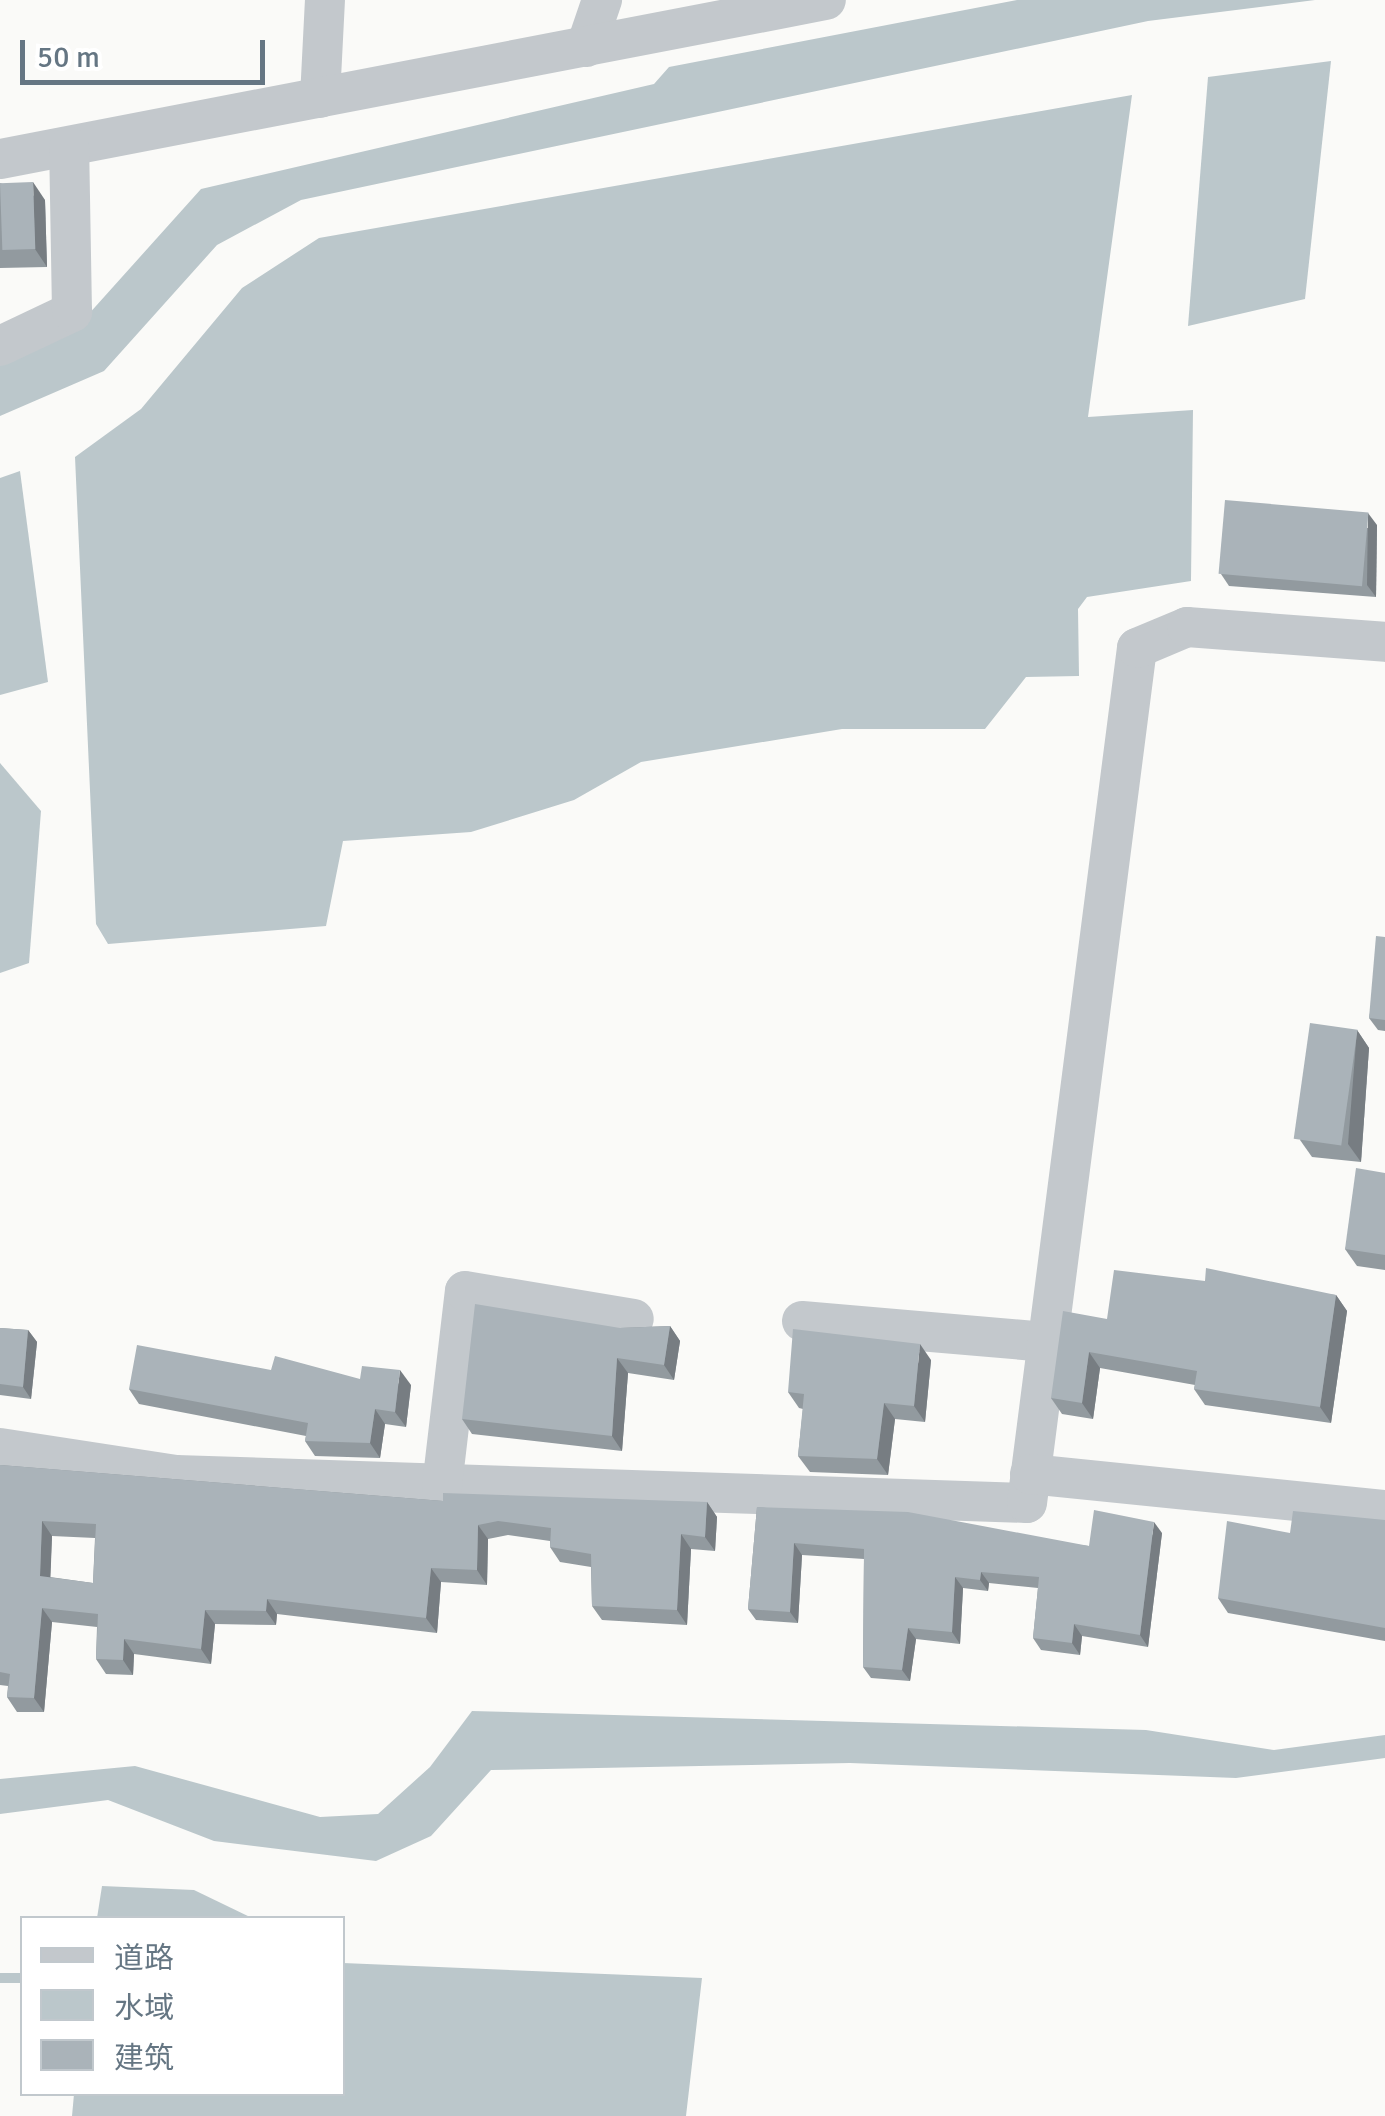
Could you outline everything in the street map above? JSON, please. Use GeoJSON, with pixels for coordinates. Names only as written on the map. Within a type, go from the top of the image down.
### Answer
{"type":"FeatureCollection","features":[{"type":"Feature","properties":{"kind":"street"},"geometry":{"type":"LineString","coordinates":[[320,98],[325,0]]}},
{"type":"Feature","properties":{"kind":"street"},"geometry":{"type":"LineString","coordinates":[[586,47],[602,0]]}},
{"type":"Feature","properties":{"kind":"street"},"geometry":{"type":"LineString","coordinates":[[0,159],[826,0]]}},
{"type":"Feature","properties":{"kind":"street"},"geometry":{"type":"LineString","coordinates":[[0,346],[72,312],[69,147]]}},
{"type":"Feature","properties":{"kind":"street"},"geometry":{"type":"LineString","coordinates":[[0,1448],[176,1475],[1027,1503],[1137,648],[1187,627],[1385,642]]}},
{"type":"Feature","properties":{"kind":"street"},"geometry":{"type":"LineString","coordinates":[[442,1486],[465,1290],[634,1319]]}},
{"type":"Feature","properties":{"kind":"street"},"geometry":{"type":"LineString","coordinates":[[802,1321],[1048,1342]]}},
{"type":"Feature","properties":{"kind":"street"},"geometry":{"type":"LineString","coordinates":[[1030,1474],[1385,1510]]}},
{"type":"Feature","properties":{"kind":"water"},"geometry":{"type":"Polygon","coordinates":[[[1017,0],[1315,0],[1148,21],[301,200],[217,245],[104,371],[0,416],[0,360],[78,326],[201,189],[654,84],[669,67],[1017,0]]]}},
{"type":"Feature","properties":{"kind":"water"},"geometry":{"type":"Polygon","coordinates":[[[1331,61],[1305,299],[1188,326],[1208,77],[1331,61]]]}},
{"type":"Feature","properties":{"kind":"water"},"geometry":{"type":"Polygon","coordinates":[[[1132,95],[1088,417],[1193,410],[1191,581],[1087,597],[1078,609],[1079,676],[1026,677],[985,729],[842,729],[641,762],[574,800],[471,832],[343,841],[326,926],[108,944],[96,924],[75,457],[141,409],[242,288],[319,238],[1132,95]]]}},
{"type":"Feature","properties":{"kind":"water"},"geometry":{"type":"Polygon","coordinates":[[[20,471],[48,682],[0,695],[0,478],[20,471]]]}},
{"type":"Feature","properties":{"kind":"water"},"geometry":{"type":"Polygon","coordinates":[[[0,763],[41,811],[29,963],[0,973],[0,763]]]}},
{"type":"Feature","properties":{"kind":"water"},"geometry":{"type":"Polygon","coordinates":[[[472,1711],[1146,1730],[1274,1750],[1385,1735],[1385,1758],[1236,1778],[850,1763],[491,1770],[431,1836],[376,1861],[214,1841],[108,1800],[0,1814],[0,1779],[135,1766],[320,1817],[378,1814],[430,1767],[472,1711]]]}},
{"type":"Feature","properties":{"kind":"water"},"geometry":{"type":"Polygon","coordinates":[[[102,1886],[194,1890],[248,1916],[97,1916],[102,1886]]]}},
{"type":"Feature","properties":{"kind":"water"},"geometry":{"type":"Polygon","coordinates":[[[345,1963],[702,1978],[686,2116],[72,2116],[74,2096],[345,2096],[345,1963]]]}},
{"type":"Feature","properties":{"kind":"building"},"geometry":{"type":"Polygon","coordinates":[[[33,182],[35,249],[2,250],[0,183],[33,182]]]}},
{"type":"Feature","properties":{"kind":"building"},"geometry":{"type":"Polygon","coordinates":[[[1225,500],[1368,513],[1362,586],[1219,574],[1225,500]]]}},
{"type":"Feature","properties":{"kind":"building"},"geometry":{"type":"Polygon","coordinates":[[[1376,936],[1385,937],[1385,1020],[1369,1018],[1376,936]]]}},
{"type":"Feature","properties":{"kind":"building"},"geometry":{"type":"Polygon","coordinates":[[[1310,1023],[1358,1030],[1341,1146],[1294,1139],[1310,1023]]]}},
{"type":"Feature","properties":{"kind":"building"},"geometry":{"type":"Polygon","coordinates":[[[1356,1168],[1385,1173],[1385,1255],[1345,1249],[1356,1168]]]}},
{"type":"Feature","properties":{"kind":"building"},"geometry":{"type":"Polygon","coordinates":[[[1206,1268],[1336,1295],[1320,1407],[1194,1389],[1197,1371],[1089,1352],[1082,1403],[1051,1398],[1063,1311],[1107,1319],[1114,1270],[1205,1281],[1206,1268]]]}},
{"type":"Feature","properties":{"kind":"building"},"geometry":{"type":"Polygon","coordinates":[[[475,1304],[620,1328],[670,1326],[664,1365],[617,1358],[612,1436],[462,1419],[475,1304]]]}},
{"type":"Feature","properties":{"kind":"building"},"geometry":{"type":"Polygon","coordinates":[[[0,1328],[28,1330],[23,1387],[0,1384],[0,1328]]]}},
{"type":"Feature","properties":{"kind":"building"},"geometry":{"type":"Polygon","coordinates":[[[793,1329],[920,1344],[914,1406],[884,1403],[877,1459],[798,1456],[804,1394],[788,1392],[793,1329]]]}},
{"type":"Feature","properties":{"kind":"building"},"geometry":{"type":"Polygon","coordinates":[[[137,1345],[271,1370],[275,1356],[360,1379],[362,1366],[400,1370],[395,1412],[375,1409],[370,1443],[305,1441],[308,1423],[129,1389],[137,1345]]]}},
{"type":"Feature","properties":{"kind":"building"},"geometry":{"type":"Polygon","coordinates":[[[0,1465],[443,1501],[443,1493],[707,1502],[705,1537],[681,1534],[677,1610],[592,1606],[591,1554],[550,1547],[551,1528],[498,1521],[478,1525],[477,1570],[431,1568],[426,1618],[267,1599],[266,1611],[205,1610],[201,1649],[124,1639],[123,1660],[96,1659],[98,1614],[42,1608],[34,1698],[7,1697],[10,1674],[0,1672],[0,1465]],[[42,1521],[40,1576],[93,1583],[96,1524],[42,1521]]]}},
{"type":"Feature","properties":{"kind":"building"},"geometry":{"type":"Polygon","coordinates":[[[757,1507],[908,1512],[1089,1546],[1094,1510],[1154,1522],[1140,1635],[1074,1624],[1072,1643],[1033,1638],[1039,1577],[981,1572],[980,1580],[955,1577],[952,1632],[908,1628],[902,1670],[863,1667],[864,1549],[794,1543],[790,1612],[748,1609],[757,1507]]]}},
{"type":"Feature","properties":{"kind":"building"},"geometry":{"type":"Polygon","coordinates":[[[1293,1511],[1385,1520],[1385,1628],[1218,1598],[1227,1521],[1290,1533],[1293,1511]]]}},
{"type":"Feature","properties":{"kind":"waterway"},"geometry":{"type":"LineString","coordinates":[[0,1978],[20,1978]]}}]}
